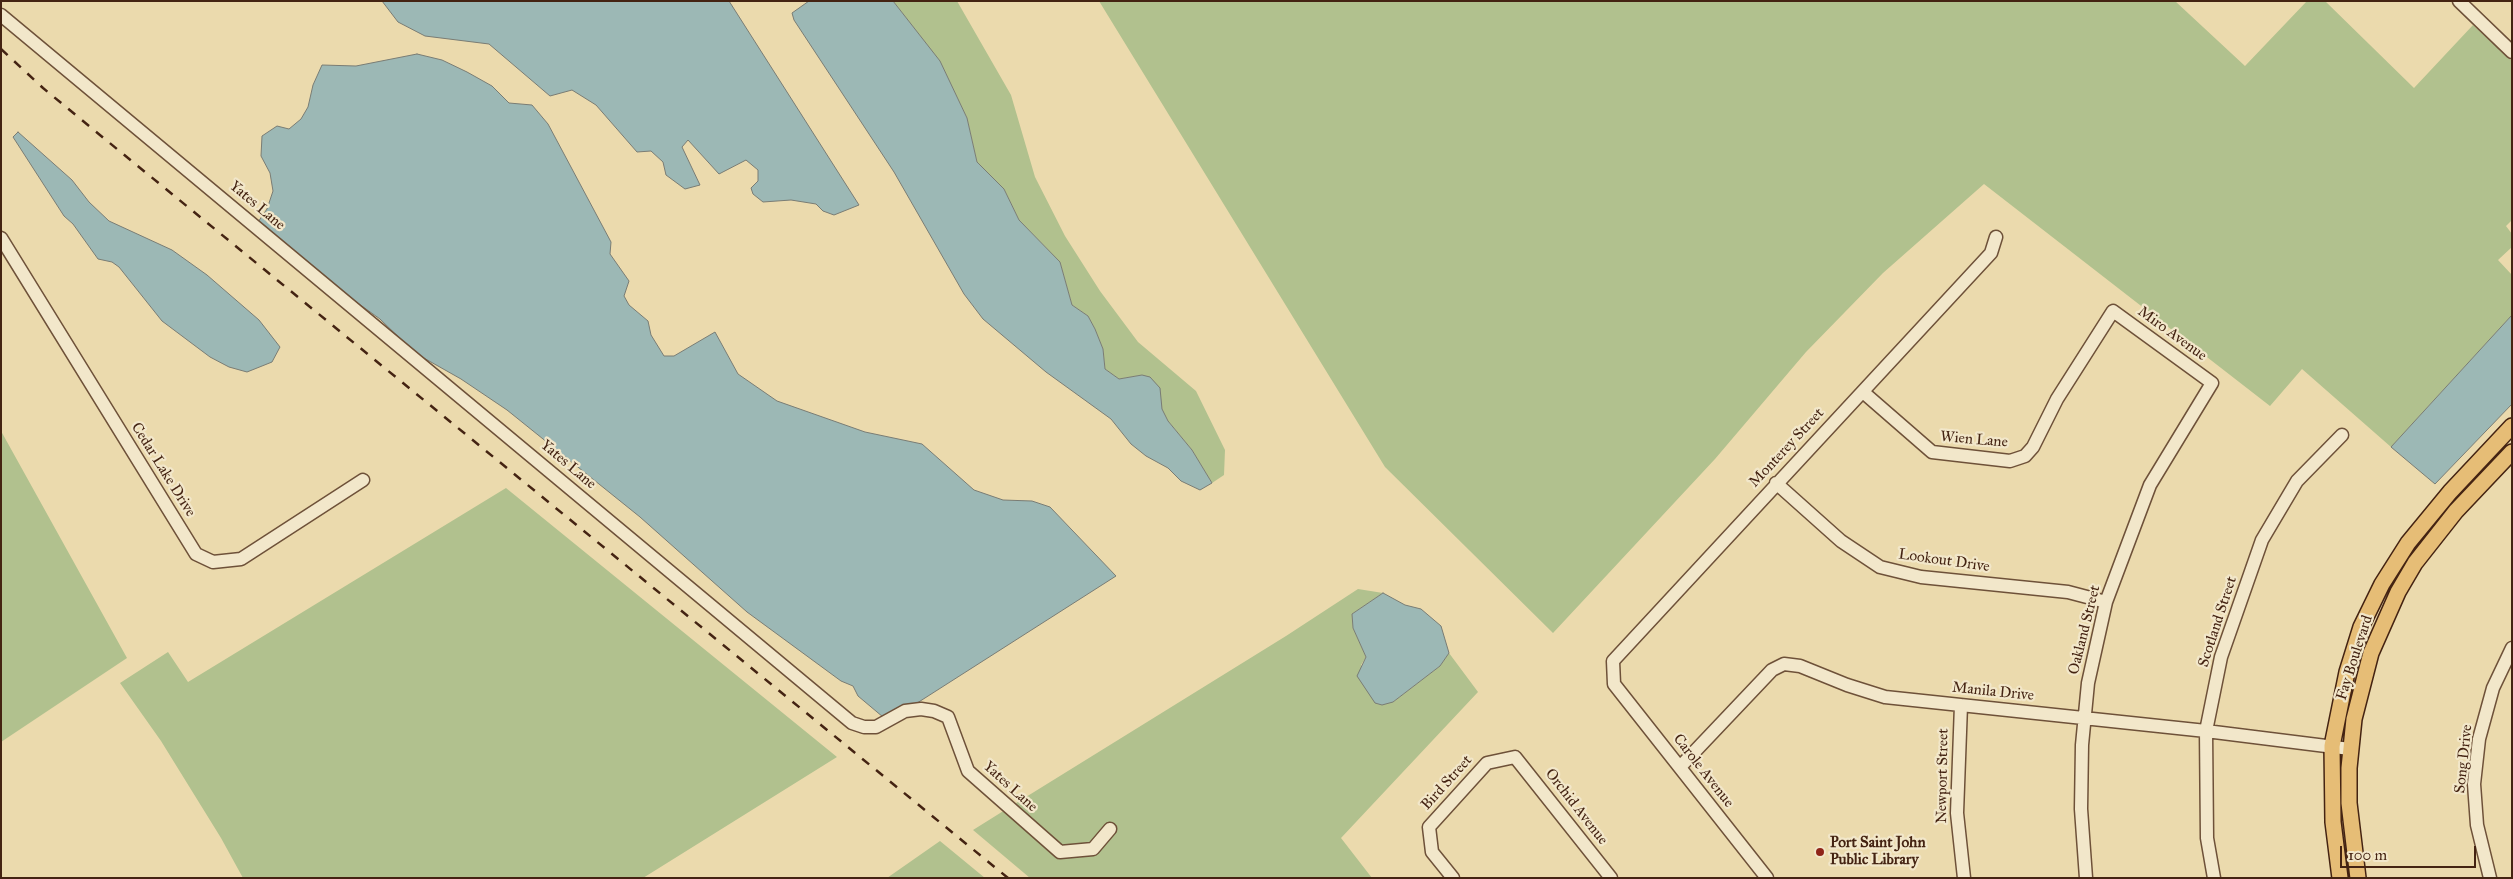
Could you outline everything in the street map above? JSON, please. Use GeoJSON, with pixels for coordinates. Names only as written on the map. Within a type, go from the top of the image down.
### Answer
{"type":"FeatureCollection","features":[{"type":"Feature","properties":{"kind":"main road","name":"Fay Boulevard"},"geometry":{"type":"LineString","coordinates":[[2340,878],[2333,822],[2332,746],[2347,672],[2361,627],[2382,584],[2408,543],[2444,499],[2512,426]]}},
{"type":"Feature","properties":{"kind":"main road","name":"Fay Boulevard"},"geometry":{"type":"LineString","coordinates":[[2358,878],[2349,803],[2350,749],[2354,718],[2371,653],[2398,592],[2434,536],[2512,452]]}},
{"type":"Feature","properties":{"kind":"street"},"geometry":{"type":"LineString","coordinates":[[2459,1],[2512,52]]}},
{"type":"Feature","properties":{"kind":"street","name":"Yates Lane"},"geometry":{"type":"LineString","coordinates":[[1,14],[852,723],[864,728],[876,726],[905,712],[921,709],[934,711],[948,717],[968,771],[1060,852],[1093,849],[1110,830]]}},
{"type":"Feature","properties":{"kind":"street","name":"Monterey Street"},"geometry":{"type":"LineString","coordinates":[[1614,684],[1613,662],[1776,483],[1992,253],[1996,237]]}},
{"type":"Feature","properties":{"kind":"street","name":"Cedar Lake Drive"},"geometry":{"type":"LineString","coordinates":[[1,238],[196,554],[214,562],[241,559],[363,480]]}},
{"type":"Feature","properties":{"kind":"street","name":"Wien Lane"},"geometry":{"type":"LineString","coordinates":[[1862,392],[1932,452],[2010,461],[2025,456],[2033,447],[2058,399],[2113,311]]}},
{"type":"Feature","properties":{"kind":"street","name":"Miro Avenue"},"geometry":{"type":"LineString","coordinates":[[2113,311],[2212,383]]}},
{"type":"Feature","properties":{"kind":"street","name":"Oakland Street"},"geometry":{"type":"LineString","coordinates":[[2086,878],[2081,809],[2082,745],[2088,684],[2106,602],[2150,485],[2212,383]]}},
{"type":"Feature","properties":{"kind":"street","name":"Scotland Street"},"geometry":{"type":"LineString","coordinates":[[2214,878],[2207,838],[2206,731],[2221,657],[2262,540],[2297,481],[2342,434]]}},
{"type":"Feature","properties":{"kind":"street","name":"Lookout Drive"},"geometry":{"type":"LineString","coordinates":[[1776,483],[1841,541],[1880,567],[1921,577],[2068,592],[2106,602]]}},
{"type":"Feature","properties":{"kind":"street"},"geometry":{"type":"LineString","coordinates":[[2382,584],[2398,592]]}},
{"type":"Feature","properties":{"kind":"street","name":"Song Drive"},"geometry":{"type":"LineString","coordinates":[[2490,878],[2477,825],[2474,784],[2479,739],[2493,688],[2512,648]]}},
{"type":"Feature","properties":{"kind":"street","name":"Manila Drive"},"geometry":{"type":"LineString","coordinates":[[1680,767],[1772,670],[1784,664],[1800,666],[1846,685],[1885,697],[2206,731],[2350,749]]}},
{"type":"Feature","properties":{"kind":"street","name":"Carole Avenue"},"geometry":{"type":"LineString","coordinates":[[1614,684],[1767,878]]}},
{"type":"Feature","properties":{"kind":"street","name":"Newport Street"},"geometry":{"type":"LineString","coordinates":[[1961,705],[1957,812],[1964,878]]}},
{"type":"Feature","properties":{"kind":"street","name":"Bird Street"},"geometry":{"type":"LineString","coordinates":[[1452,878],[1432,852],[1429,827],[1487,763],[1515,757]]}},
{"type":"Feature","properties":{"kind":"street","name":"Orchid Avenue"},"geometry":{"type":"LineString","coordinates":[[1515,757],[1611,878]]}},
{"type":"Feature","properties":{"kind":"green space"},"geometry":{"type":"Polygon","coordinates":[[[893,1],[957,1],[1011,95],[1035,177],[1065,236],[1100,291],[1138,342],[1196,391],[1225,450],[1224,475],[1212,483],[1192,450],[1168,421],[1142,375],[1119,379],[1105,369],[1103,349],[1095,329],[1088,316],[1072,305],[1060,262],[1019,220],[1004,189],[977,162],[967,118],[940,62],[893,1]]]}},
{"type":"Feature","properties":{"kind":"green space"},"geometry":{"type":"Polygon","coordinates":[[[1099,1],[2175,1],[2245,66],[2307,1],[2325,1],[2414,88],[2473,25],[2512,61],[2512,220],[2506,226],[2512,234],[2512,247],[2498,260],[2512,275],[2512,315],[2391,447],[2302,369],[2270,406],[1984,184],[1883,273],[1806,352],[1715,459],[1553,633],[1385,467],[1099,1]]]}},
{"type":"Feature","properties":{"kind":"green space"},"geometry":{"type":"Polygon","coordinates":[[[1,431],[127,658],[1,742],[1,431]]]}},
{"type":"Feature","properties":{"kind":"green space"},"geometry":{"type":"Polygon","coordinates":[[[506,488],[837,757],[643,878],[243,878],[221,838],[161,741],[120,683],[168,652],[188,682],[506,488]]]}},
{"type":"Feature","properties":{"kind":"green space"},"geometry":{"type":"Polygon","coordinates":[[[1358,589],[1383,593],[1352,614],[1353,628],[1366,657],[1361,665],[1393,702],[1440,666],[1449,653],[1478,692],[1341,838],[1372,878],[1030,878],[973,830],[1005,810],[1057,856],[1097,853],[1117,830],[1110,822],[1091,844],[1061,847],[1013,805],[1286,636],[1358,589]]]}},
{"type":"Feature","properties":{"kind":"green space"},"geometry":{"type":"Polygon","coordinates":[[[940,841],[985,878],[887,878],[940,841]]]}},
{"type":"Feature","properties":{"kind":"water"},"geometry":{"type":"Polygon","coordinates":[[[382,1],[729,1],[859,205],[834,215],[823,211],[816,204],[791,200],[763,202],[753,194],[751,188],[758,181],[758,170],[746,160],[719,174],[688,140],[682,147],[700,185],[685,189],[666,175],[663,162],[651,151],[637,152],[596,105],[572,90],[550,96],[489,44],[425,36],[398,22],[382,1]]]}},
{"type":"Feature","properties":{"kind":"water"},"geometry":{"type":"Polygon","coordinates":[[[809,1],[893,1],[940,61],[967,118],[977,162],[1004,189],[1019,220],[1060,262],[1072,305],[1088,316],[1095,329],[1103,349],[1105,369],[1119,379],[1142,375],[1150,377],[1160,388],[1162,409],[1168,421],[1192,450],[1212,483],[1200,490],[1181,481],[1168,468],[1146,456],[1131,444],[1111,419],[1046,372],[983,319],[964,294],[894,172],[794,20],[792,13],[809,1]]]}},
{"type":"Feature","properties":{"kind":"water"},"geometry":{"type":"Polygon","coordinates":[[[417,54],[442,60],[467,72],[492,86],[509,103],[532,105],[548,124],[611,242],[610,254],[629,281],[624,296],[629,305],[648,321],[651,335],[664,356],[674,356],[715,332],[738,374],[777,401],[865,432],[922,444],[974,490],[1003,500],[1032,501],[1050,507],[1116,576],[914,705],[883,717],[858,696],[853,686],[841,681],[747,612],[640,517],[507,410],[461,379],[415,353],[380,319],[345,294],[258,222],[267,209],[273,191],[270,173],[261,156],[262,136],[277,126],[289,129],[301,119],[308,107],[313,85],[322,65],[356,66],[417,54]]]}},
{"type":"Feature","properties":{"kind":"water"},"geometry":{"type":"Polygon","coordinates":[[[18,132],[72,180],[89,202],[109,221],[172,250],[207,275],[259,320],[280,347],[272,362],[247,372],[229,367],[210,357],[162,321],[119,267],[112,262],[98,259],[73,224],[64,216],[13,137],[18,132]]]}},
{"type":"Feature","properties":{"kind":"water"},"geometry":{"type":"Polygon","coordinates":[[[2512,315],[2512,404],[2435,484],[2391,447],[2512,315]]]}},
{"type":"Feature","properties":{"kind":"water"},"geometry":{"type":"Polygon","coordinates":[[[1383,593],[1405,605],[1421,609],[1441,626],[1449,653],[1440,666],[1393,702],[1382,705],[1375,703],[1357,676],[1366,657],[1353,628],[1352,614],[1383,593]]]}},
{"type":"Feature","properties":{"kind":"railway"},"geometry":{"type":"LineString","coordinates":[[1,49],[43,88],[117,149],[1008,878]]}},
{"type":"Feature","properties":{"kind":"place","name":"Port Saint John Public Library"},"geometry":{"type":"Point","coordinates":[1820,852]}}]}
